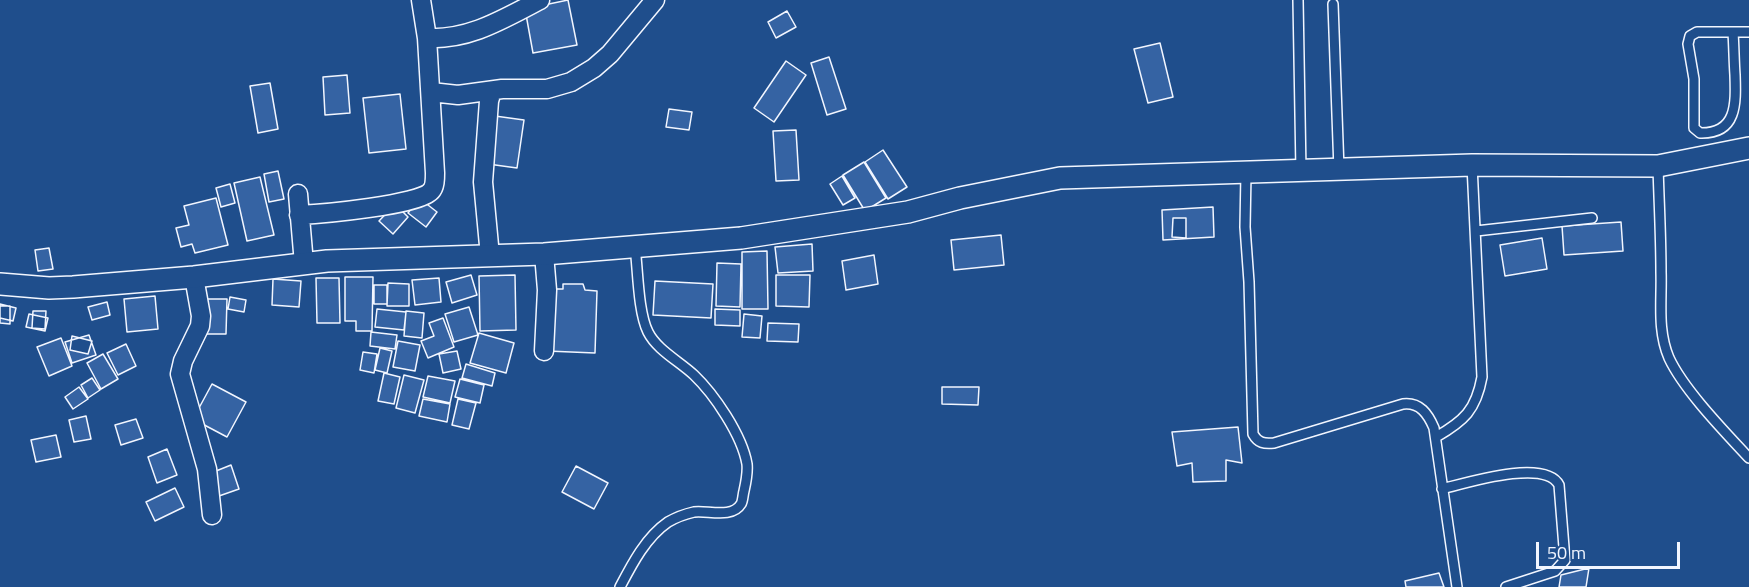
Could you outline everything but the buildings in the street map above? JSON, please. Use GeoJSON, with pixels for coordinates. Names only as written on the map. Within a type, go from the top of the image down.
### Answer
{"type":"FeatureCollection","features":[{"type":"Feature","properties":{"kind":"street"},"geometry":{"type":"LineString","coordinates":[[299,215],[339,212],[406,201],[430,193],[435,173],[427,38],[421,0]]}},
{"type":"Feature","properties":{"kind":"street"},"geometry":{"type":"LineString","coordinates":[[427,38],[457,37],[476,32],[540,0]]}},
{"type":"Feature","properties":{"kind":"street"},"geometry":{"type":"LineString","coordinates":[[431,92],[458,95],[547,89],[571,82],[610,54],[655,0]]}},
{"type":"Feature","properties":{"kind":"street"},"geometry":{"type":"LineString","coordinates":[[490,256],[483,182],[488,109],[492,91]]}},
{"type":"Feature","properties":{"kind":"street"},"geometry":{"type":"LineString","coordinates":[[0,284],[49,288],[73,287],[194,277],[327,261],[544,255],[741,238],[908,212],[960,198],[1060,178],[1472,165],[1658,166],[1749,148]]}},
{"type":"Feature","properties":{"kind":"street"},"geometry":{"type":"LineString","coordinates":[[298,194],[304,264]]}},
{"type":"Feature","properties":{"kind":"street"},"geometry":{"type":"LineString","coordinates":[[544,255],[547,290],[544,351]]}},
{"type":"Feature","properties":{"kind":"street"},"geometry":{"type":"LineString","coordinates":[[194,277],[201,316],[200,326],[183,361],[180,374],[207,469],[212,515]]}},
{"type":"Feature","properties":{"kind":"lane"},"geometry":{"type":"LineString","coordinates":[[1298,0],[1301,171]]}},
{"type":"Feature","properties":{"kind":"lane"},"geometry":{"type":"LineString","coordinates":[[1333,4],[1339,170]]}},
{"type":"Feature","properties":{"kind":"lane"},"geometry":{"type":"LineString","coordinates":[[1733,32],[1736,94],[1733,113],[1729,122],[1719,130],[1700,133],[1694,128],[1694,79],[1688,40],[1697,32],[1733,32],[1749,32]]}},
{"type":"Feature","properties":{"kind":"lane"},"geometry":{"type":"LineString","coordinates":[[1436,436],[1458,424],[1471,410],[1480,388],[1472,165]]}},
{"type":"Feature","properties":{"kind":"lane"},"geometry":{"type":"LineString","coordinates":[[1658,166],[1662,274],[1659,298],[1663,338],[1668,355],[1686,386],[1749,458]]}},
{"type":"Feature","properties":{"kind":"lane"},"geometry":{"type":"LineString","coordinates":[[1246,173],[1245,227],[1249,282],[1252,427],[1257,440],[1264,444],[1274,443],[1410,403],[1416,405],[1426,413],[1436,436],[1457,587]]}},
{"type":"Feature","properties":{"kind":"lane"},"geometry":{"type":"LineString","coordinates":[[1476,231],[1592,218]]}},
{"type":"Feature","properties":{"kind":"lane"},"geometry":{"type":"LineString","coordinates":[[620,587],[654,534],[669,521],[693,512],[734,510],[741,504],[747,477],[747,464],[743,449],[716,401],[692,373],[653,342],[647,330],[641,308],[635,247]]}},
{"type":"Feature","properties":{"kind":"lane"},"geometry":{"type":"LineString","coordinates":[[1442,489],[1511,472],[1550,475],[1556,479],[1559,484],[1565,560],[1555,571],[1506,587]]}}]}
